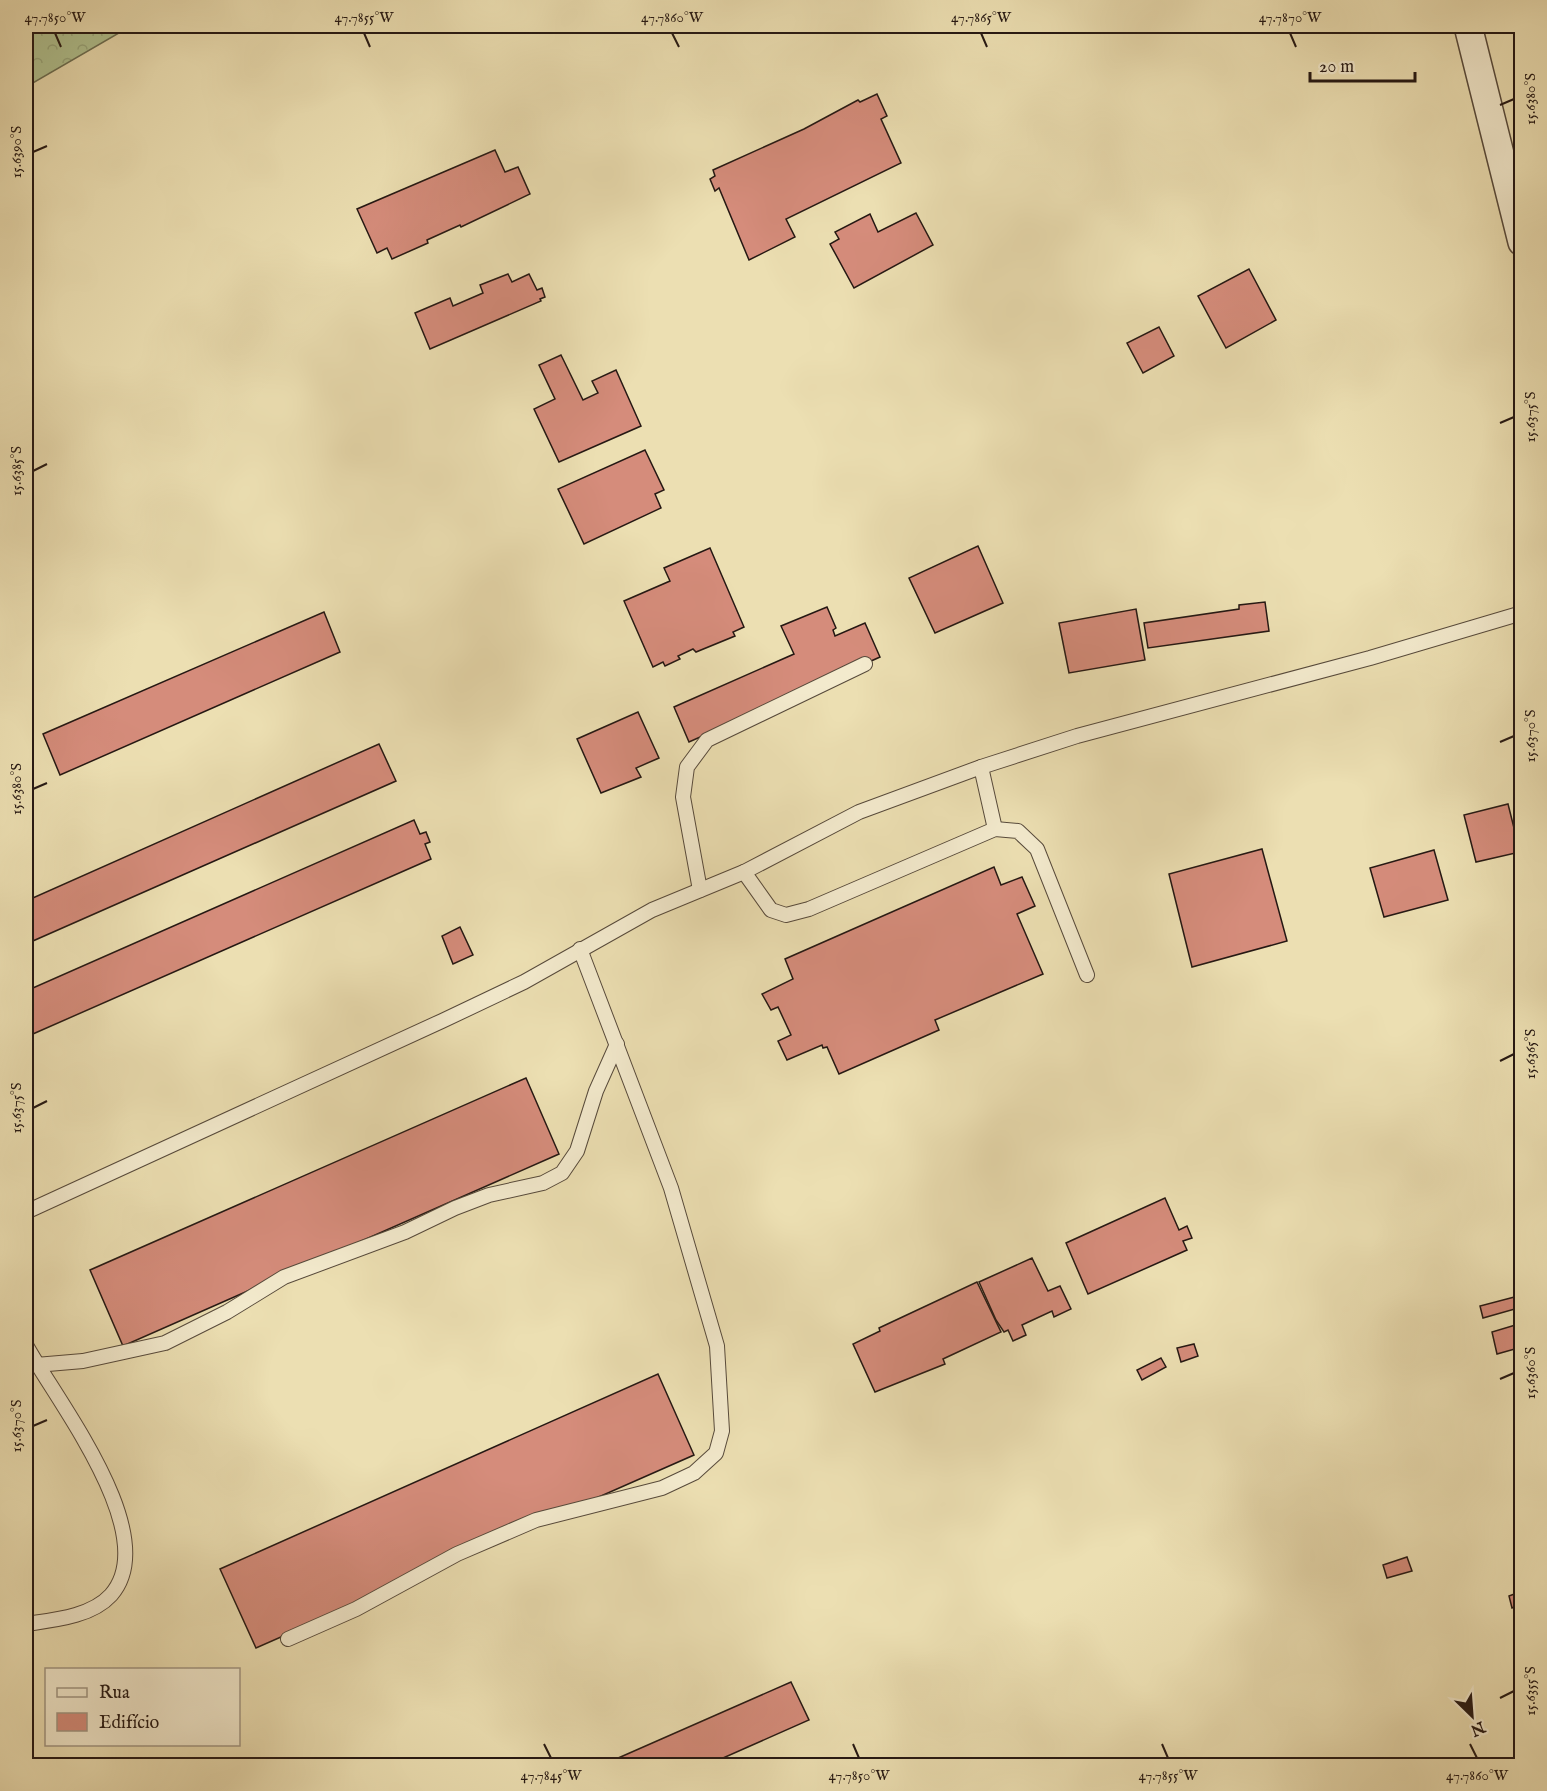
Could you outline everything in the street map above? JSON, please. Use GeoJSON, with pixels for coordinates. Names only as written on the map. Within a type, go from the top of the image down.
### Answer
{"type":"FeatureCollection","features":[{"type":"Feature","properties":{"kind":"street"},"geometry":{"type":"LineString","coordinates":[[1468,26],[1521,242]]}},
{"type":"Feature","properties":{"kind":"lane"},"geometry":{"type":"LineString","coordinates":[[27,1215],[524,982],[652,910],[744,872],[859,812],[981,767],[1077,736],[1370,658],[1521,613]]}},
{"type":"Feature","properties":{"kind":"lane"},"geometry":{"type":"LineString","coordinates":[[700,890],[683,798],[687,767],[707,740],[865,664]]}},
{"type":"Feature","properties":{"kind":"lane"},"geometry":{"type":"LineString","coordinates":[[981,767],[995,829]]}},
{"type":"Feature","properties":{"kind":"lane"},"geometry":{"type":"LineString","coordinates":[[744,872],[771,910],[786,915],[809,909],[995,829],[1018,831],[1037,849],[1088,975]]}},
{"type":"Feature","properties":{"kind":"lane"},"geometry":{"type":"LineString","coordinates":[[288,1639],[356,1609],[458,1554],[536,1520],[662,1488],[694,1473],[716,1453],[722,1431],[717,1346],[671,1188],[580,949]]}},
{"type":"Feature","properties":{"kind":"lane"},"geometry":{"type":"LineString","coordinates":[[31,1361],[83,1361],[165,1343],[227,1312],[284,1277],[405,1232],[455,1208],[489,1195],[543,1183],[562,1173],[577,1151],[596,1091],[617,1044]]}},
{"type":"Feature","properties":{"kind":"lane"},"geometry":{"type":"LineString","coordinates":[[26,1345],[31,1361],[97,1462],[118,1508],[126,1542],[122,1573],[111,1595],[84,1613],[26,1624]]}},
{"type":"Feature","properties":{"kind":"green space"},"geometry":{"type":"Polygon","coordinates":[[[26,26],[131,26],[26,87],[26,26]]]}},
{"type":"Feature","properties":{"kind":"building"},"geometry":{"type":"Polygon","coordinates":[[[877,94],[887,116],[881,119],[901,163],[786,219],[795,237],[749,260],[719,188],[715,191],[710,179],[715,176],[713,170],[804,129],[858,100],[860,102],[877,94]]]}},
{"type":"Feature","properties":{"kind":"building"},"geometry":{"type":"Polygon","coordinates":[[[495,150],[505,172],[518,167],[530,194],[461,227],[460,225],[427,240],[428,243],[392,259],[387,248],[377,253],[357,209],[495,150]]]}},
{"type":"Feature","properties":{"kind":"building"},"geometry":{"type":"Polygon","coordinates":[[[916,213],[933,245],[854,288],[830,244],[839,239],[835,232],[870,214],[878,232],[916,213]]]}},
{"type":"Feature","properties":{"kind":"building"},"geometry":{"type":"Polygon","coordinates":[[[1249,269],[1276,320],[1226,348],[1198,296],[1249,269]]]}},
{"type":"Feature","properties":{"kind":"building"},"geometry":{"type":"Polygon","coordinates":[[[508,274],[512,282],[529,274],[537,290],[542,288],[545,297],[540,299],[541,301],[430,349],[415,313],[450,298],[453,306],[483,293],[480,285],[508,274]]]}},
{"type":"Feature","properties":{"kind":"building"},"geometry":{"type":"Polygon","coordinates":[[[1159,327],[1174,356],[1143,373],[1127,343],[1159,327]]]}},
{"type":"Feature","properties":{"kind":"building"},"geometry":{"type":"Polygon","coordinates":[[[561,355],[583,400],[598,393],[592,381],[616,370],[641,426],[559,462],[534,409],[555,399],[539,365],[561,355]]]}},
{"type":"Feature","properties":{"kind":"building"},"geometry":{"type":"Polygon","coordinates":[[[645,450],[664,490],[655,494],[661,508],[584,544],[558,489],[645,450]]]}},
{"type":"Feature","properties":{"kind":"building"},"geometry":{"type":"Polygon","coordinates":[[[978,546],[1003,603],[935,633],[909,578],[978,546]]]}},
{"type":"Feature","properties":{"kind":"building"},"geometry":{"type":"Polygon","coordinates":[[[710,548],[744,627],[733,632],[735,636],[696,652],[693,649],[678,656],[680,659],[665,666],[663,662],[653,667],[624,601],[670,581],[664,568],[710,548]]]}},
{"type":"Feature","properties":{"kind":"building"},"geometry":{"type":"Polygon","coordinates":[[[1265,602],[1269,631],[1148,648],[1144,623],[1239,609],[1239,605],[1265,602]]]}},
{"type":"Feature","properties":{"kind":"building"},"geometry":{"type":"Polygon","coordinates":[[[827,607],[836,628],[833,630],[835,636],[865,623],[880,657],[689,742],[674,707],[794,654],[781,626],[827,607]]]}},
{"type":"Feature","properties":{"kind":"building"},"geometry":{"type":"Polygon","coordinates":[[[1136,609],[1145,660],[1069,673],[1059,623],[1136,609]]]}},
{"type":"Feature","properties":{"kind":"building"},"geometry":{"type":"Polygon","coordinates":[[[324,612],[340,652],[60,775],[43,734],[324,612]]]}},
{"type":"Feature","properties":{"kind":"building"},"geometry":{"type":"Polygon","coordinates":[[[638,712],[659,758],[636,768],[641,777],[601,793],[577,739],[638,712]]]}},
{"type":"Feature","properties":{"kind":"building"},"geometry":{"type":"Polygon","coordinates":[[[379,744],[396,781],[26,944],[26,901],[379,744]]]}},
{"type":"Feature","properties":{"kind":"building"},"geometry":{"type":"Polygon","coordinates":[[[1508,804],[1520,852],[1476,862],[1464,815],[1508,804]]]}},
{"type":"Feature","properties":{"kind":"building"},"geometry":{"type":"Polygon","coordinates":[[[414,820],[420,834],[426,832],[430,842],[425,844],[431,859],[26,1037],[26,991],[414,820]]]}},
{"type":"Feature","properties":{"kind":"building"},"geometry":{"type":"Polygon","coordinates":[[[1262,849],[1287,941],[1192,967],[1169,874],[1262,849]]]}},
{"type":"Feature","properties":{"kind":"building"},"geometry":{"type":"Polygon","coordinates":[[[1434,850],[1448,900],[1384,917],[1370,868],[1434,850]]]}},
{"type":"Feature","properties":{"kind":"building"},"geometry":{"type":"Polygon","coordinates":[[[994,867],[1001,885],[1022,877],[1035,906],[1017,914],[1043,974],[935,1020],[939,1030],[839,1074],[827,1047],[823,1048],[822,1045],[787,1060],[778,1041],[791,1035],[778,1007],[771,1010],[762,994],[793,979],[785,959],[994,867]]]}},
{"type":"Feature","properties":{"kind":"building"},"geometry":{"type":"Polygon","coordinates":[[[460,927],[473,955],[453,964],[442,936],[460,927]]]}},
{"type":"Feature","properties":{"kind":"building"},"geometry":{"type":"Polygon","coordinates":[[[526,1078],[559,1154],[123,1346],[90,1270],[526,1078]]]}},
{"type":"Feature","properties":{"kind":"building"},"geometry":{"type":"Polygon","coordinates":[[[1165,1198],[1179,1230],[1187,1226],[1192,1238],[1183,1241],[1187,1250],[1088,1294],[1066,1243],[1165,1198]]]}},
{"type":"Feature","properties":{"kind":"building"},"geometry":{"type":"Polygon","coordinates":[[[1032,1258],[1048,1291],[1060,1286],[1071,1309],[1054,1317],[1052,1311],[1022,1325],[1026,1335],[1013,1341],[1008,1330],[1004,1332],[996,1320],[979,1282],[1032,1258]]]}},
{"type":"Feature","properties":{"kind":"building"},"geometry":{"type":"Polygon","coordinates":[[[977,1282],[1001,1332],[943,1359],[945,1364],[875,1392],[853,1344],[880,1331],[879,1328],[977,1282]]]}},
{"type":"Feature","properties":{"kind":"building"},"geometry":{"type":"Polygon","coordinates":[[[1522,1295],[1522,1307],[1483,1318],[1480,1306],[1522,1295]]]}},
{"type":"Feature","properties":{"kind":"building"},"geometry":{"type":"Polygon","coordinates":[[[1522,1323],[1522,1347],[1497,1354],[1492,1332],[1522,1323]]]}},
{"type":"Feature","properties":{"kind":"building"},"geometry":{"type":"Polygon","coordinates":[[[1194,1344],[1198,1356],[1181,1362],[1177,1348],[1194,1344]]]}},
{"type":"Feature","properties":{"kind":"building"},"geometry":{"type":"Polygon","coordinates":[[[1161,1358],[1166,1367],[1142,1380],[1137,1370],[1161,1358]]]}},
{"type":"Feature","properties":{"kind":"building"},"geometry":{"type":"Polygon","coordinates":[[[658,1374],[694,1455],[256,1648],[220,1569],[658,1374]]]}},
{"type":"Feature","properties":{"kind":"building"},"geometry":{"type":"Polygon","coordinates":[[[1407,1557],[1412,1571],[1387,1578],[1383,1565],[1407,1557]]]}},
{"type":"Feature","properties":{"kind":"building"},"geometry":{"type":"Polygon","coordinates":[[[1522,1591],[1522,1604],[1512,1608],[1509,1596],[1522,1591]]]}},
{"type":"Feature","properties":{"kind":"building"},"geometry":{"type":"Polygon","coordinates":[[[791,1682],[809,1720],[705,1766],[600,1766],[791,1682]]]}}]}
